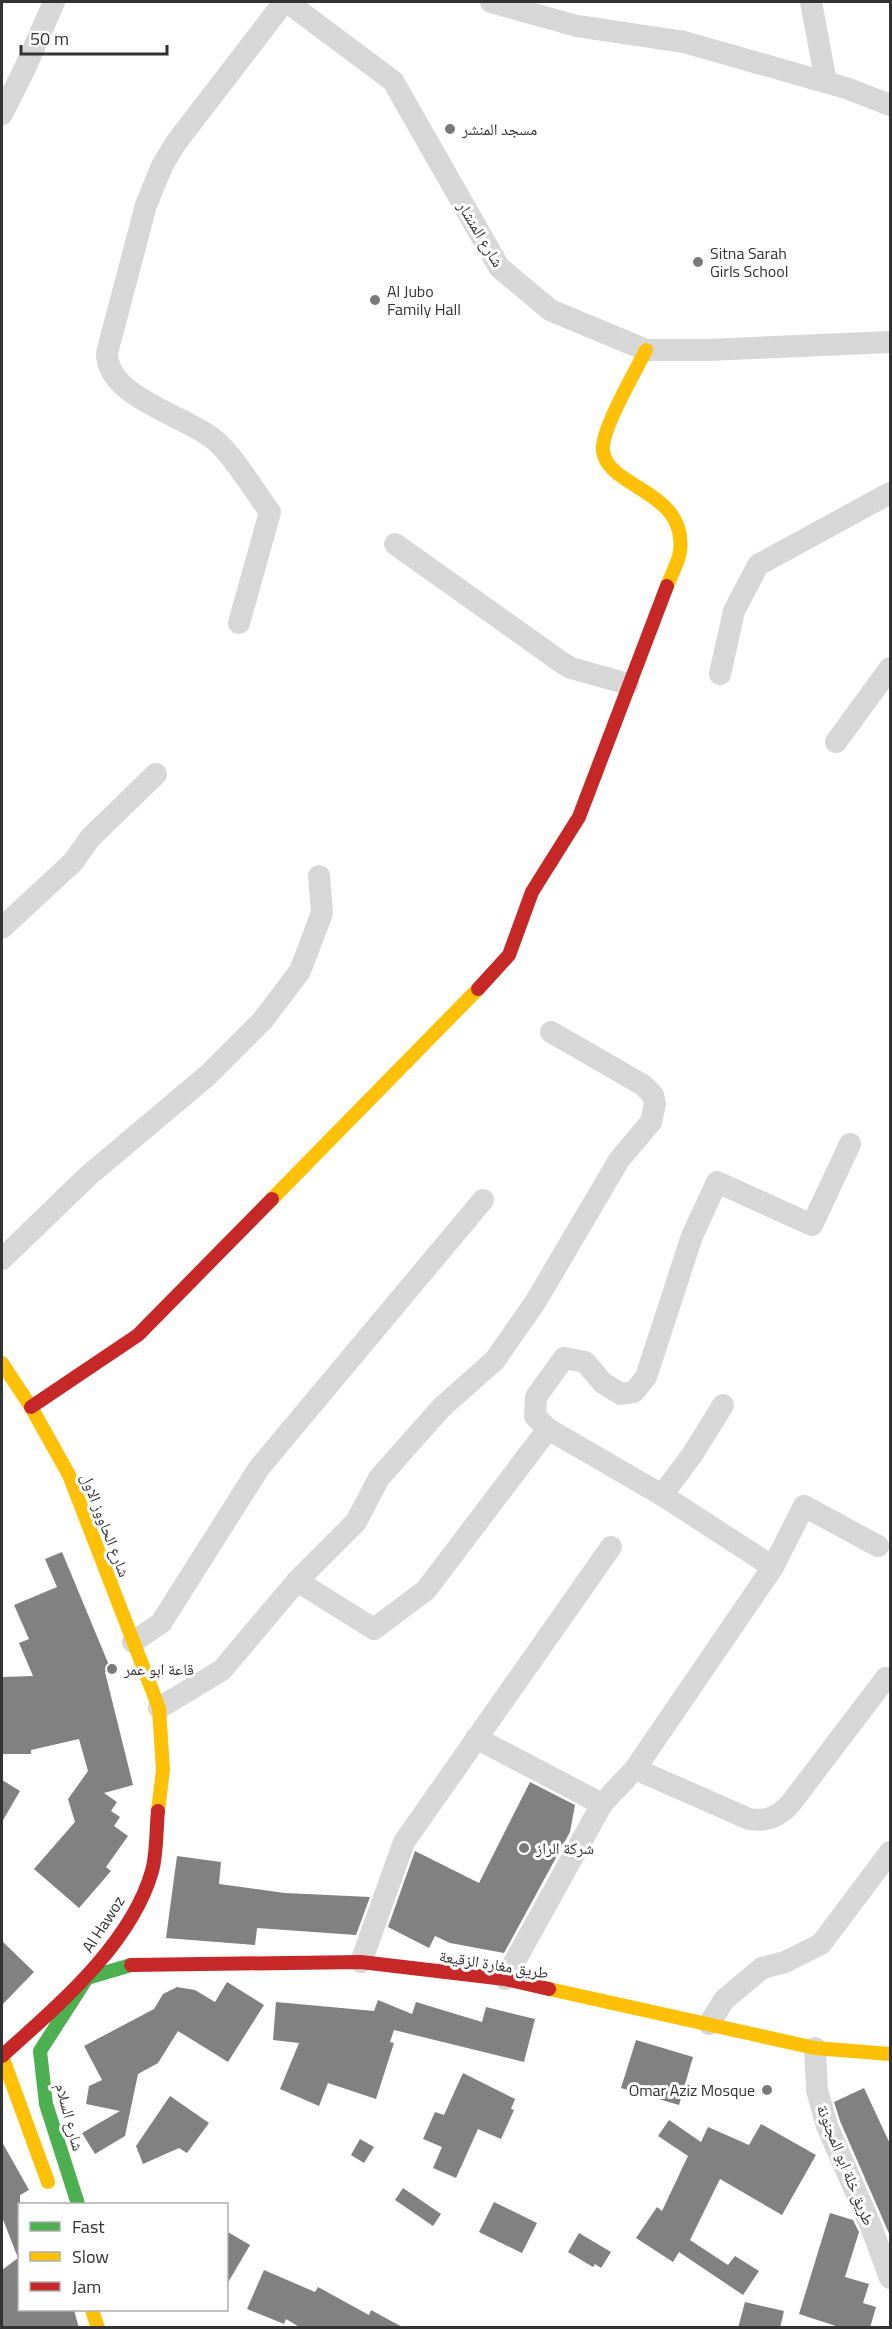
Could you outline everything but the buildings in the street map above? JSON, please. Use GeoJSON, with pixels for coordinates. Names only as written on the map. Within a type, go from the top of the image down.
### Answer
{"type":"FeatureCollection","features":[{"type":"Feature","properties":{"kind":"street"},"geometry":{"type":"LineString","coordinates":[[2,114],[54,2]]}},
{"type":"Feature","properties":{"kind":"street"},"geometry":{"type":"LineString","coordinates":[[239,623],[270,512],[217,442],[168,415],[122,384],[110,371],[107,353],[146,206],[162,166],[175,144],[286,2]]}},
{"type":"Feature","properties":{"kind":"street","name":"شارع المنشار"},"geometry":{"type":"LineString","coordinates":[[286,2],[393,81],[499,267],[550,310],[646,350],[708,350],[891,342]]}},
{"type":"Feature","properties":{"kind":"street"},"geometry":{"type":"LineString","coordinates":[[491,2],[578,26],[684,42],[826,82],[891,105]]}},
{"type":"Feature","properties":{"kind":"street"},"geometry":{"type":"LineString","coordinates":[[811,2],[826,82]]}},
{"type":"Feature","properties":{"kind":"street"},"geometry":{"type":"LineString","coordinates":[[31,1407],[138,1335],[501,965],[514,943],[532,892],[579,817],[628,684],[679,557],[682,541],[677,519],[671,510],[658,498],[610,467],[602,450],[604,436],[646,350]]}},
{"type":"Feature","properties":{"kind":"street"},"geometry":{"type":"LineString","coordinates":[[720,674],[734,610],[759,565],[891,494]]}},
{"type":"Feature","properties":{"kind":"street"},"geometry":{"type":"LineString","coordinates":[[395,544],[561,663],[628,684]]}},
{"type":"Feature","properties":{"kind":"street"},"geometry":{"type":"LineString","coordinates":[[836,742],[891,668]]}},
{"type":"Feature","properties":{"kind":"street"},"geometry":{"type":"LineString","coordinates":[[2,928],[73,862],[91,837],[156,774]]}},
{"type":"Feature","properties":{"kind":"street"},"geometry":{"type":"LineString","coordinates":[[2,1259],[88,1176],[208,1075],[263,1020],[300,971],[322,913],[319,876]]}},
{"type":"Feature","properties":{"kind":"street"},"geometry":{"type":"LineString","coordinates":[[159,1708],[222,1670],[297,1581],[356,1522],[379,1478],[442,1407],[495,1360],[536,1301],[619,1160],[653,1118],[654,1100],[644,1084],[551,1032]]}},
{"type":"Feature","properties":{"kind":"street"},"geometry":{"type":"LineString","coordinates":[[773,1567],[662,1495],[548,1429],[535,1416],[536,1397],[564,1358],[585,1362],[603,1383],[621,1394],[634,1392],[646,1377],[692,1236],[717,1182],[812,1225],[850,1144]]}},
{"type":"Feature","properties":{"kind":"street"},"geometry":{"type":"LineString","coordinates":[[134,1642],[161,1623],[259,1468],[483,1200]]}},
{"type":"Feature","properties":{"kind":"street","name":"شارع الحاووز الاول"},"geometry":{"type":"LineString","coordinates":[[2,1363],[31,1407],[69,1475],[159,1708]]}},
{"type":"Feature","properties":{"kind":"street"},"geometry":{"type":"LineString","coordinates":[[662,1495],[692,1455],[723,1405]]}},
{"type":"Feature","properties":{"kind":"street"},"geometry":{"type":"LineString","coordinates":[[297,1581],[374,1629],[426,1590],[548,1429]]}},
{"type":"Feature","properties":{"kind":"street"},"geometry":{"type":"LineString","coordinates":[[506,1979],[602,1804],[635,1769],[773,1567],[804,1506],[878,1546]]}},
{"type":"Feature","properties":{"kind":"street"},"geometry":{"type":"LineString","coordinates":[[361,1962],[404,1842],[611,1547]]}},
{"type":"Feature","properties":{"kind":"street"},"geometry":{"type":"LineString","coordinates":[[635,1769],[749,1819],[762,1820],[776,1816],[791,1803],[886,1678]]}},
{"type":"Feature","properties":{"kind":"street","name":"Al Hawoz"},"geometry":{"type":"LineString","coordinates":[[2,2056],[87,1978],[132,1915],[152,1871],[163,1770],[159,1708]]}},
{"type":"Feature","properties":{"kind":"street"},"geometry":{"type":"LineString","coordinates":[[476,1738],[602,1804]]}},
{"type":"Feature","properties":{"kind":"street"},"geometry":{"type":"LineString","coordinates":[[709,2024],[724,2000],[762,1968],[785,1962],[821,1944],[891,1852]]}},
{"type":"Feature","properties":{"kind":"street"},"geometry":{"type":"LineString","coordinates":[[132,1915],[135,1935]]}},
{"type":"Feature","properties":{"kind":"street"},"geometry":{"type":"LineString","coordinates":[[147,1951],[167,1964]]}},
{"type":"Feature","properties":{"kind":"street","name":"طريق مغارة الزقيعة"},"geometry":{"type":"LineString","coordinates":[[87,1978],[134,1964],[361,1962],[506,1979],[815,2048],[891,2054]]}},
{"type":"Feature","properties":{"kind":"street","name":"شارع السلام"},"geometry":{"type":"LineString","coordinates":[[77,2203],[46,2104],[40,2051],[87,1978]]}},
{"type":"Feature","properties":{"kind":"street","name":"طريق خلة ابو المجنونة"},"geometry":{"type":"LineString","coordinates":[[815,2048],[817,2090],[827,2126],[891,2278]]}},
{"type":"Feature","properties":{"kind":"street"},"geometry":{"type":"LineString","coordinates":[[2,2056],[28,2121],[52,2194]]}},
{"type":"Feature","properties":{"kind":"street"},"geometry":{"type":"LineString","coordinates":[[92,2311],[98,2328]]}},
{"type":"Feature","properties":{"kind":"traffic: fast"},"geometry":{"type":"LineString","coordinates":[[78,2203],[46,2104],[40,2051],[87,1978],[131,1965]]}},
{"type":"Feature","properties":{"kind":"traffic: slow"},"geometry":{"type":"LineString","coordinates":[[646,350],[607,430],[603,451],[608,464],[618,474],[660,503],[672,515],[679,531],[680,552],[667,586]]}},
{"type":"Feature","properties":{"kind":"traffic: slow"},"geometry":{"type":"LineString","coordinates":[[272,1199],[478,989]]}},
{"type":"Feature","properties":{"kind":"traffic: slow"},"geometry":{"type":"LineString","coordinates":[[2,1363],[31,1407],[69,1475],[159,1708],[163,1770],[158,1811]]}},
{"type":"Feature","properties":{"kind":"traffic: slow"},"geometry":{"type":"LineString","coordinates":[[549,1989],[815,2048],[890,2054]]}},
{"type":"Feature","properties":{"kind":"traffic: slow"},"geometry":{"type":"LineString","coordinates":[[2,2056],[48,2182]]}},
{"type":"Feature","properties":{"kind":"traffic: slow"},"geometry":{"type":"LineString","coordinates":[[92,2311],[98,2328]]}},
{"type":"Feature","properties":{"kind":"traffic: jam"},"geometry":{"type":"LineString","coordinates":[[478,989],[509,955],[532,892],[579,817],[667,586]]}},
{"type":"Feature","properties":{"kind":"traffic: jam"},"geometry":{"type":"LineString","coordinates":[[31,1407],[138,1335],[272,1199]]}},
{"type":"Feature","properties":{"kind":"traffic: jam"},"geometry":{"type":"LineString","coordinates":[[2,2056],[90,1973],[127,1924],[142,1898],[154,1864],[158,1811]]}},
{"type":"Feature","properties":{"kind":"traffic: jam"},"geometry":{"type":"LineString","coordinates":[[131,1965],[361,1962],[505,1979],[549,1989]]}},
{"type":"Feature","properties":{"kind":"place","name":"مسجد المنشر"},"geometry":{"type":"Point","coordinates":[450,129]}},
{"type":"Feature","properties":{"kind":"place","name":"Sitna Sarah Girls School"},"geometry":{"type":"Point","coordinates":[698,262]}},
{"type":"Feature","properties":{"kind":"place","name":"Al Jubo Family Hall"},"geometry":{"type":"Point","coordinates":[375,300]}},
{"type":"Feature","properties":{"kind":"place","name":"قاعة ابو عمر"},"geometry":{"type":"Point","coordinates":[112,1669]}},
{"type":"Feature","properties":{"kind":"place","name":"شركة الراز"},"geometry":{"type":"Point","coordinates":[524,1848]}},
{"type":"Feature","properties":{"kind":"place","name":"Omar Aziz Mosque"},"geometry":{"type":"Point","coordinates":[767,2090]}}]}
